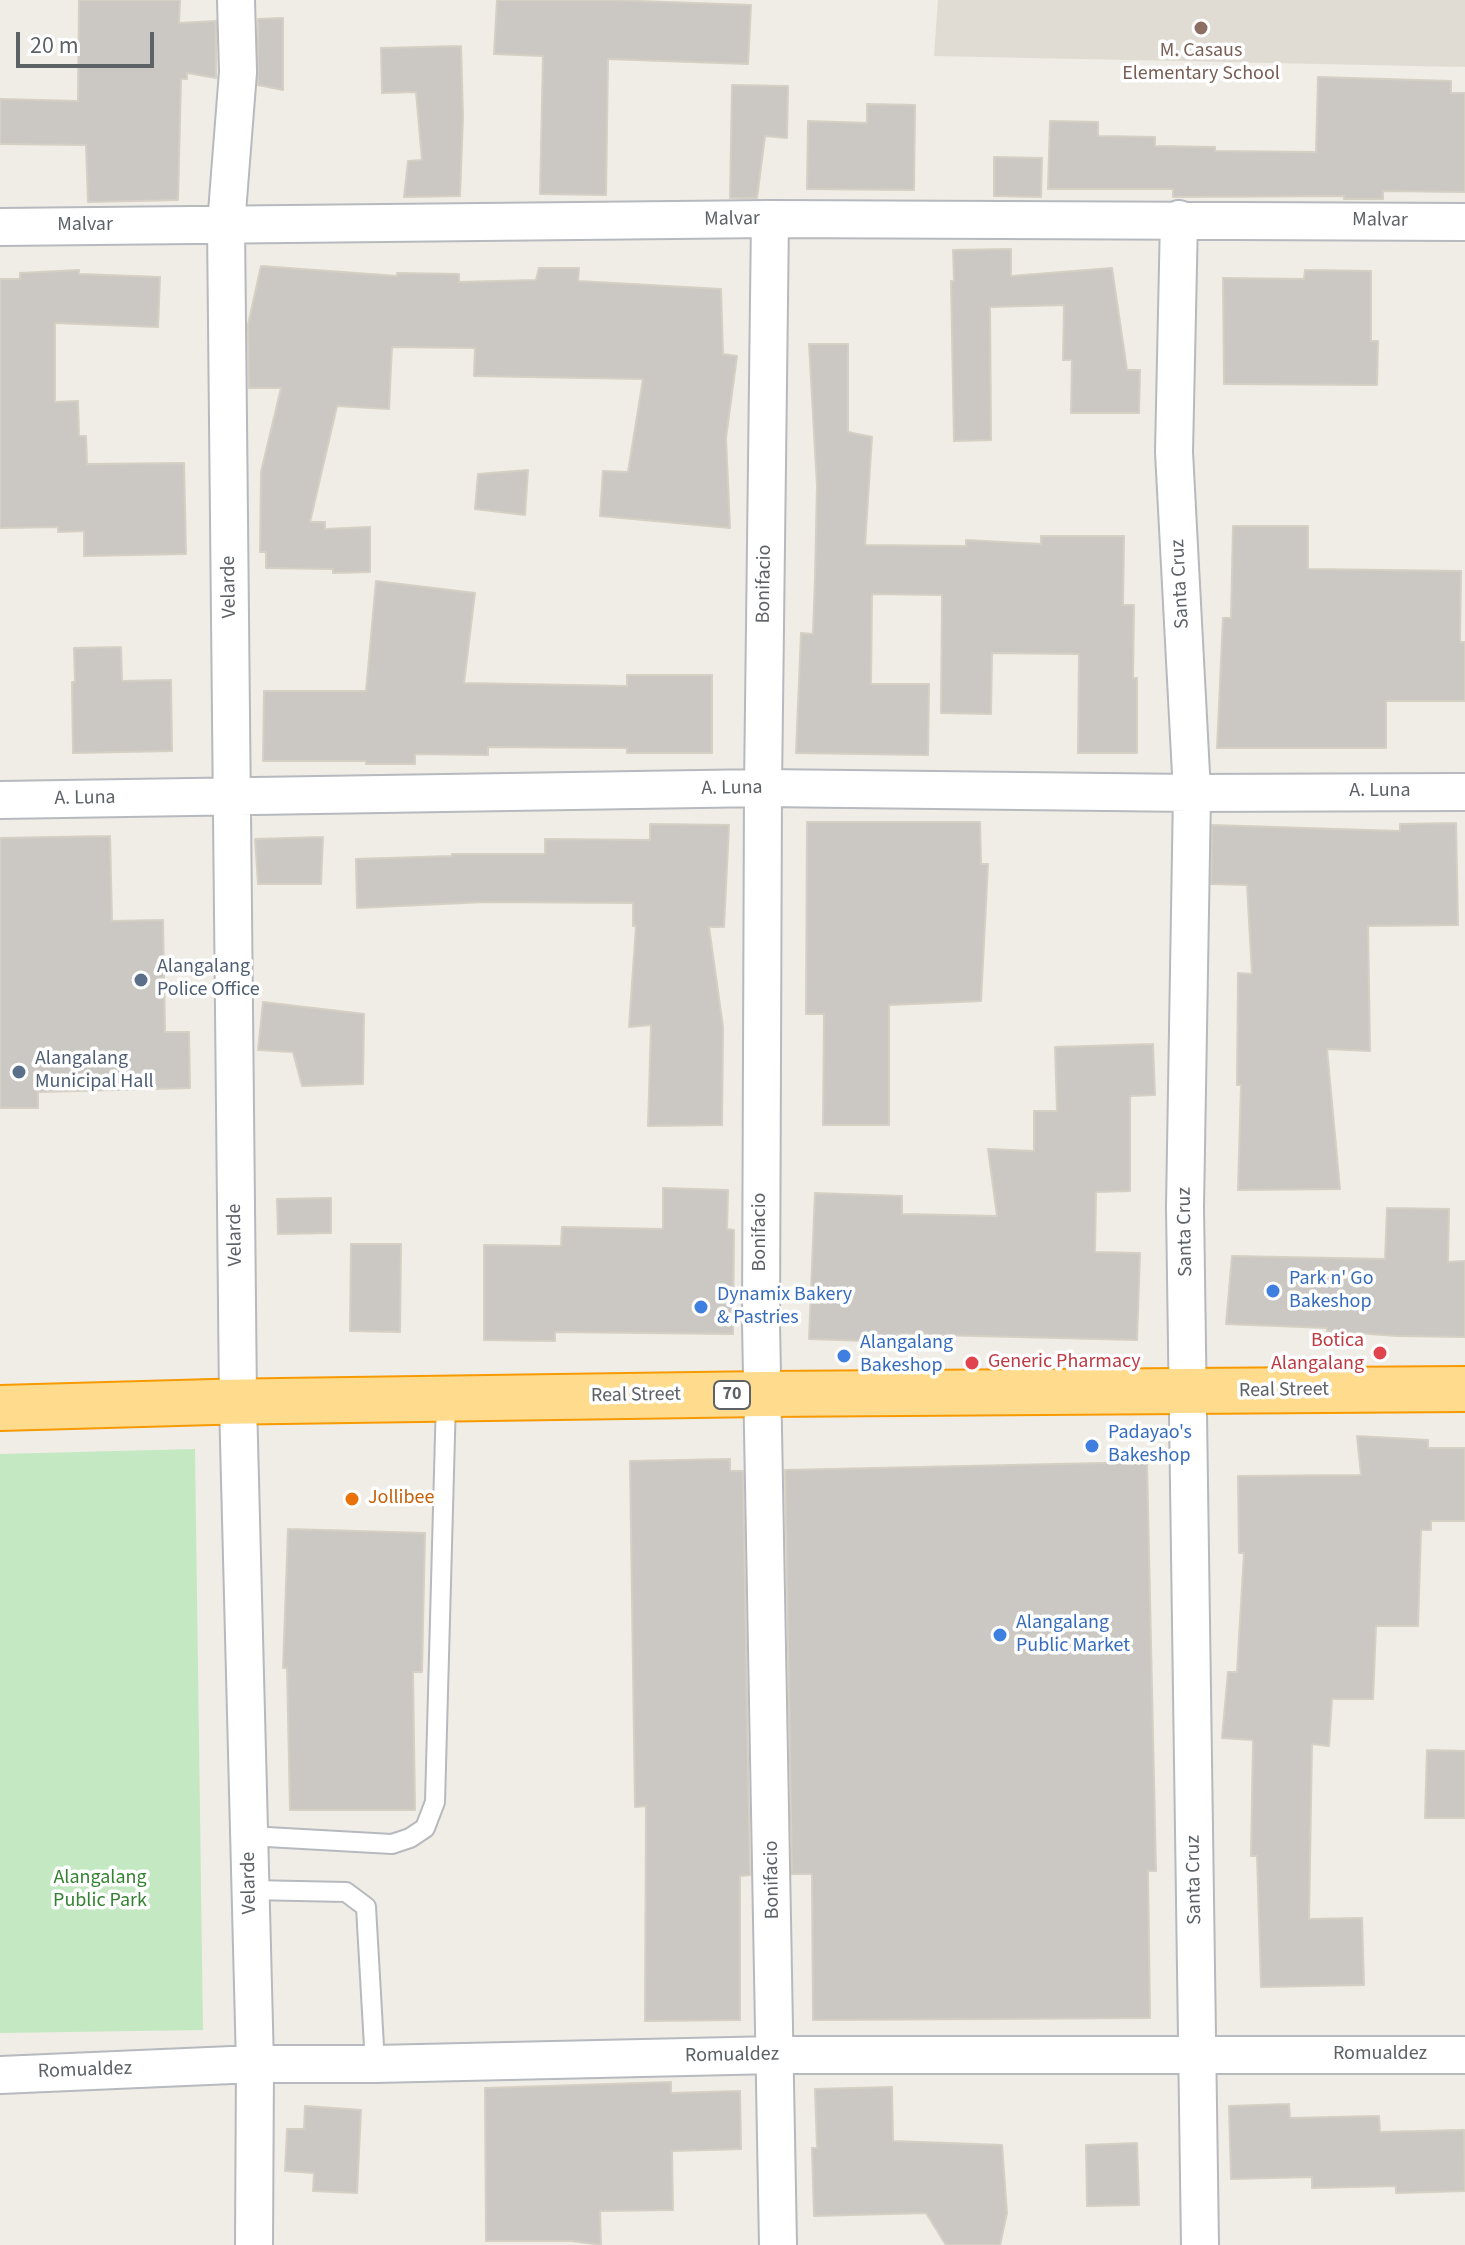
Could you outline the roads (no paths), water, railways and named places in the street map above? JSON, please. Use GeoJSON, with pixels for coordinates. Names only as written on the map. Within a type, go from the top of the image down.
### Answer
{"type":"FeatureCollection","features":[{"type":"Feature","properties":{"kind":"highway","name":"Real Street"},"geometry":{"type":"LineString","coordinates":[[0,1408],[764,1394],[1465,1389]]}},
{"type":"Feature","properties":{"kind":"street","name":"Velarde"},"geometry":{"type":"LineString","coordinates":[[236,0],[238,72],[226,225],[238,1402],[255,2064],[254,2245]]}},
{"type":"Feature","properties":{"kind":"street","name":"Malvar"},"geometry":{"type":"LineString","coordinates":[[0,227],[770,219],[1465,222]]}},
{"type":"Feature","properties":{"kind":"street","name":"Bonifacio"},"geometry":{"type":"LineString","coordinates":[[770,219],[763,788],[761,1334],[778,2245]]}},
{"type":"Feature","properties":{"kind":"street","name":"Santa Cruz"},"geometry":{"type":"LineString","coordinates":[[1179,219],[1174,452],[1192,793],[1185,1207],[1200,2245]]}},
{"type":"Feature","properties":{"kind":"street","name":"A. Luna"},"geometry":{"type":"LineString","coordinates":[[0,800],[763,788],[1192,793],[1465,792]]}},
{"type":"Feature","properties":{"kind":"street","name":"Romualdez"},"geometry":{"type":"LineString","coordinates":[[0,2075],[255,2064],[776,2055],[1465,2055]]}},
{"type":"Feature","properties":{"kind":"lane"},"geometry":{"type":"LineString","coordinates":[[249,1836],[392,1844],[410,1838],[425,1828],[435,1802],[446,1399]]}},
{"type":"Feature","properties":{"kind":"lane"},"geometry":{"type":"LineString","coordinates":[[251,1890],[346,1892],[366,1907],[375,2064]]}},
{"type":"Feature","properties":{"kind":"place","name":"M. Casaus Elementary School"},"geometry":{"type":"Point","coordinates":[1201,28]}},
{"type":"Feature","properties":{"kind":"place","name":"Alangalang Police Office"},"geometry":{"type":"Point","coordinates":[141,980]}},
{"type":"Feature","properties":{"kind":"place","name":"Alangalang Municipal Hall"},"geometry":{"type":"Point","coordinates":[19,1072]}},
{"type":"Feature","properties":{"kind":"place","name":"Park n' Go Bakeshop"},"geometry":{"type":"Point","coordinates":[1273,1291]}},
{"type":"Feature","properties":{"kind":"place","name":"Dynamix Bakery & Pastries"},"geometry":{"type":"Point","coordinates":[701,1307]}},
{"type":"Feature","properties":{"kind":"place","name":"Botica Alangalang"},"geometry":{"type":"Point","coordinates":[1380,1353]}},
{"type":"Feature","properties":{"kind":"place","name":"Alangalang Bakeshop"},"geometry":{"type":"Point","coordinates":[844,1356]}},
{"type":"Feature","properties":{"kind":"place","name":"Generic Pharmacy"},"geometry":{"type":"Point","coordinates":[972,1363]}},
{"type":"Feature","properties":{"kind":"place","name":"Padayao's Bakeshop"},"geometry":{"type":"Point","coordinates":[1092,1446]}},
{"type":"Feature","properties":{"kind":"place","name":"Jollibee"},"geometry":{"type":"Point","coordinates":[352,1499]}},
{"type":"Feature","properties":{"kind":"place","name":"Alangalang Public Market"},"geometry":{"type":"Point","coordinates":[1000,1635]}},
{"type":"Feature","properties":{"kind":"park label","name":"Alangalang Public Park"},"geometry":{"type":"Point","coordinates":[100,1890]}}]}
